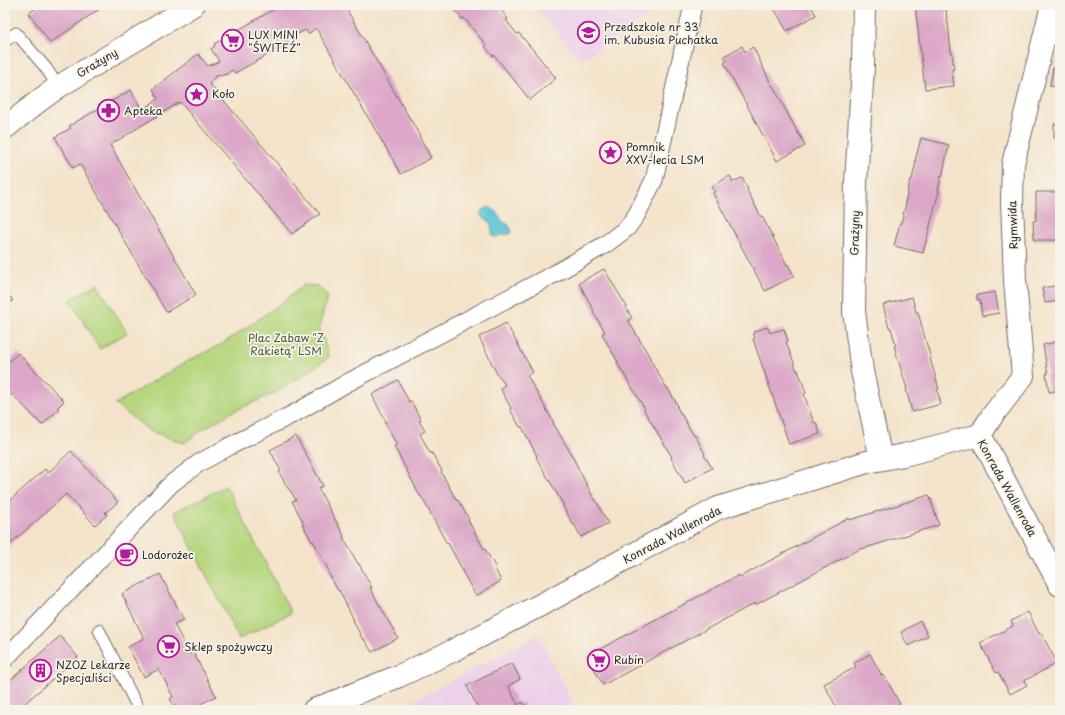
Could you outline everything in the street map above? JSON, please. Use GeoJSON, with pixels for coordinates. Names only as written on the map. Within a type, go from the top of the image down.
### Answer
{"type":"FeatureCollection","features":[{"type":"Feature","properties":{"kind":"street","name":"Grażyny"},"geometry":{"type":"LineString","coordinates":[[5,128],[58,87],[194,5]]}},
{"type":"Feature","properties":{"kind":"street"},"geometry":{"type":"LineString","coordinates":[[5,659],[171,484],[199,463],[558,272],[606,244],[627,228],[637,214],[654,180],[693,5]]}},
{"type":"Feature","properties":{"kind":"street","name":"Grażyny"},"geometry":{"type":"LineString","coordinates":[[864,5],[863,66],[856,183],[854,311],[862,371],[881,459]]}},
{"type":"Feature","properties":{"kind":"street","name":"Rymwida"},"geometry":{"type":"LineString","coordinates":[[980,435],[992,416],[1023,376],[1015,280],[1012,202],[1013,164],[1052,5]]}},
{"type":"Feature","properties":{"kind":"street","name":"Konrada Wallenroda"},"geometry":{"type":"LineString","coordinates":[[314,710],[400,676],[452,651],[550,600],[718,508],[867,462],[904,455],[980,435],[1060,585]]}},
{"type":"Feature","properties":{"kind":"lane"},"geometry":{"type":"LineString","coordinates":[[5,42],[16,33],[46,68],[58,87]]}},
{"type":"Feature","properties":{"kind":"lane"},"geometry":{"type":"LineString","coordinates":[[99,630],[139,710]]}},
{"type":"Feature","properties":{"kind":"shaded area","name":"Przedszkole nr 33 im. Kubusia Puchatka"},"geometry":{"type":"Polygon","coordinates":[[[533,5],[663,5],[580,61],[533,5]]]}},
{"type":"Feature","properties":{"kind":"shaded area"},"geometry":{"type":"Polygon","coordinates":[[[538,634],[576,710],[397,710],[538,634]]]}},
{"type":"Feature","properties":{"kind":"green space"},"geometry":{"type":"Polygon","coordinates":[[[97,284],[127,333],[100,349],[70,300],[97,284]]]}},
{"type":"Feature","properties":{"kind":"green space","name":"Plac Zabaw \"Z Rakietą\" LSM"},"geometry":{"type":"Polygon","coordinates":[[[304,285],[318,286],[328,296],[319,326],[329,357],[277,392],[230,413],[184,443],[150,431],[115,404],[188,361],[222,344],[275,308],[304,285]]]}},
{"type":"Feature","properties":{"kind":"green space"},"geometry":{"type":"Polygon","coordinates":[[[226,486],[291,613],[239,639],[174,512],[226,486]]]}},
{"type":"Feature","properties":{"kind":"water"},"geometry":{"type":"Polygon","coordinates":[[[489,207],[497,212],[503,222],[509,225],[512,232],[510,234],[493,237],[490,223],[480,214],[483,210],[489,207]]]}},
{"type":"Feature","properties":{"kind":"building"},"geometry":{"type":"Polygon","coordinates":[[[40,5],[105,5],[50,43],[29,13],[40,5]]]}},
{"type":"Feature","properties":{"kind":"building"},"geometry":{"type":"Polygon","coordinates":[[[286,5],[356,5],[347,10],[420,136],[431,158],[401,174],[316,28],[308,34],[306,30],[286,39],[289,43],[235,73],[232,70],[227,74],[216,76],[209,83],[320,214],[292,234],[180,102],[110,145],[196,295],[166,312],[80,164],[73,168],[55,137],[71,128],[69,126],[131,90],[142,110],[158,99],[153,89],[198,54],[208,66],[218,62],[219,61],[211,49],[215,46],[214,44],[278,7],[286,5]]]}},
{"type":"Feature","properties":{"kind":"building"},"geometry":{"type":"Polygon","coordinates":[[[453,5],[497,5],[517,34],[519,33],[556,78],[530,100],[494,55],[493,56],[485,47],[487,46],[464,18],[462,19],[453,8],[455,7],[453,5]]]}},
{"type":"Feature","properties":{"kind":"building"},"geometry":{"type":"Polygon","coordinates":[[[772,5],[810,5],[816,15],[787,31],[772,5]]]}},
{"type":"Feature","properties":{"kind":"building"},"geometry":{"type":"Polygon","coordinates":[[[915,5],[946,5],[947,7],[947,22],[954,69],[952,69],[954,86],[925,89],[915,5]]]}},
{"type":"Feature","properties":{"kind":"building"},"geometry":{"type":"Polygon","coordinates":[[[1060,45],[1060,87],[1050,86],[1060,45]]]}},
{"type":"Feature","properties":{"kind":"building"},"geometry":{"type":"Polygon","coordinates":[[[742,46],[745,52],[753,47],[772,86],[805,146],[777,161],[724,63],[727,61],[724,56],[742,46]]]}},
{"type":"Feature","properties":{"kind":"building"},"geometry":{"type":"Polygon","coordinates":[[[1054,124],[1060,124],[1060,138],[1054,138],[1054,124]]]}},
{"type":"Feature","properties":{"kind":"building"},"geometry":{"type":"Polygon","coordinates":[[[921,138],[949,145],[923,253],[894,246],[906,204],[910,180],[912,180],[921,138]]]}},
{"type":"Feature","properties":{"kind":"building"},"geometry":{"type":"Polygon","coordinates":[[[730,176],[733,182],[742,178],[761,217],[762,216],[794,276],[765,291],[713,193],[715,191],[712,186],[730,176]]]}},
{"type":"Feature","properties":{"kind":"building"},"geometry":{"type":"Polygon","coordinates":[[[1036,192],[1060,192],[1060,240],[1034,240],[1033,221],[1036,221],[1036,192]]]}},
{"type":"Feature","properties":{"kind":"building"},"geometry":{"type":"Polygon","coordinates":[[[604,269],[627,307],[626,308],[632,318],[628,320],[678,406],[677,407],[694,436],[695,435],[712,468],[685,483],[671,458],[672,457],[644,410],[645,409],[617,363],[618,362],[602,334],[605,332],[593,312],[594,311],[579,283],[604,269]]]}},
{"type":"Feature","properties":{"kind":"building"},"geometry":{"type":"Polygon","coordinates":[[[1060,285],[1060,301],[1045,303],[1042,288],[1060,285]]]}},
{"type":"Feature","properties":{"kind":"building"},"geometry":{"type":"Polygon","coordinates":[[[5,292],[13,300],[5,306],[5,292]]]}},
{"type":"Feature","properties":{"kind":"building"},"geometry":{"type":"Polygon","coordinates":[[[995,292],[999,313],[982,316],[980,300],[977,300],[977,295],[995,292]]]}},
{"type":"Feature","properties":{"kind":"building"},"geometry":{"type":"Polygon","coordinates":[[[912,297],[916,312],[918,312],[931,358],[939,389],[937,389],[941,404],[912,412],[907,389],[894,346],[896,346],[891,328],[889,328],[883,305],[912,297]]]}},
{"type":"Feature","properties":{"kind":"building"},"geometry":{"type":"Polygon","coordinates":[[[506,323],[533,372],[527,375],[608,523],[581,537],[536,457],[537,456],[522,427],[520,427],[510,409],[511,408],[500,388],[505,385],[498,376],[479,337],[506,323]]]}},
{"type":"Feature","properties":{"kind":"building"},"geometry":{"type":"Polygon","coordinates":[[[767,327],[770,333],[784,329],[788,341],[786,342],[806,393],[804,394],[814,423],[816,422],[820,434],[789,444],[753,339],[755,338],[753,332],[767,327]]]}},
{"type":"Feature","properties":{"kind":"building"},"geometry":{"type":"Polygon","coordinates":[[[1060,341],[1060,390],[1049,392],[1046,374],[1048,374],[1043,345],[1060,341]]]}},
{"type":"Feature","properties":{"kind":"building"},"geometry":{"type":"Polygon","coordinates":[[[18,353],[64,401],[57,408],[59,409],[42,425],[12,394],[5,401],[5,365],[18,353]]]}},
{"type":"Feature","properties":{"kind":"building"},"geometry":{"type":"Polygon","coordinates":[[[398,380],[409,402],[411,401],[421,420],[419,421],[425,431],[420,434],[496,568],[495,569],[501,581],[476,596],[394,446],[397,445],[372,395],[398,380]]]}},
{"type":"Feature","properties":{"kind":"building"},"geometry":{"type":"Polygon","coordinates":[[[296,436],[323,486],[318,488],[398,638],[372,652],[364,639],[363,640],[339,590],[338,591],[328,572],[329,571],[302,523],[303,522],[292,501],[296,500],[279,472],[281,471],[270,450],[296,436]]]}},
{"type":"Feature","properties":{"kind":"building"},"geometry":{"type":"Polygon","coordinates":[[[71,451],[118,502],[105,513],[107,515],[95,525],[66,494],[5,549],[5,505],[45,469],[48,473],[71,451]]]}},
{"type":"Feature","properties":{"kind":"building"},"geometry":{"type":"Polygon","coordinates":[[[929,495],[939,525],[862,548],[755,605],[755,603],[603,685],[587,656],[739,575],[740,577],[849,518],[850,520],[929,495]]]}},
{"type":"Feature","properties":{"kind":"building","name":"Lodorożec"},"geometry":{"type":"Polygon","coordinates":[[[125,545],[131,547],[136,554],[136,561],[129,566],[122,565],[116,556],[125,545]]]}},
{"type":"Feature","properties":{"kind":"building"},"geometry":{"type":"Polygon","coordinates":[[[160,574],[184,620],[174,624],[189,654],[193,652],[216,696],[189,710],[176,710],[170,699],[173,697],[159,669],[144,677],[128,647],[144,638],[122,594],[160,574]]]}},
{"type":"Feature","properties":{"kind":"building"},"geometry":{"type":"Polygon","coordinates":[[[1028,612],[1039,634],[1041,633],[1057,663],[1024,681],[1027,685],[1010,694],[998,672],[996,673],[980,643],[1013,626],[1011,621],[1028,612]]]}},
{"type":"Feature","properties":{"kind":"building"},"geometry":{"type":"Polygon","coordinates":[[[920,621],[928,636],[908,646],[901,632],[920,621]]]}},
{"type":"Feature","properties":{"kind":"building","name":"NZOZ Lekarze Specjaliści"},"geometry":{"type":"Polygon","coordinates":[[[60,636],[78,657],[17,710],[5,710],[5,685],[60,636]]]}},
{"type":"Feature","properties":{"kind":"building"},"geometry":{"type":"Polygon","coordinates":[[[870,654],[882,676],[884,675],[900,704],[890,710],[838,710],[824,684],[856,667],[854,663],[870,654]]]}},
{"type":"Feature","properties":{"kind":"building"},"geometry":{"type":"Polygon","coordinates":[[[512,663],[520,679],[508,686],[518,705],[523,702],[527,710],[479,710],[467,686],[512,663]]]}},
{"type":"Feature","properties":{"kind":"place","name":"Przedszkole nr 33 im. Kubusia Puchatka"},"geometry":{"type":"Point","coordinates":[589,33]}},
{"type":"Feature","properties":{"kind":"place","name":"LUX MINI \"ŚWITEŹ\""},"geometry":{"type":"Point","coordinates":[233,41]}},
{"type":"Feature","properties":{"kind":"place","name":"Koło"},"geometry":{"type":"Point","coordinates":[196,94]}},
{"type":"Feature","properties":{"kind":"place","name":"Apteka"},"geometry":{"type":"Point","coordinates":[108,111]}},
{"type":"Feature","properties":{"kind":"place","name":"Pomnik XXV-lecia LSM"},"geometry":{"type":"Point","coordinates":[610,153]}},
{"type":"Feature","properties":{"kind":"place","name":"Lodorożec"},"geometry":{"type":"Point","coordinates":[127,555]}},
{"type":"Feature","properties":{"kind":"place","name":"Sklep spożywczy"},"geometry":{"type":"Point","coordinates":[168,647]}},
{"type":"Feature","properties":{"kind":"place","name":"Rubin"},"geometry":{"type":"Point","coordinates":[598,660]}},
{"type":"Feature","properties":{"kind":"place","name":"NZOZ Lekarze Specjaliści"},"geometry":{"type":"Point","coordinates":[41,671]}}]}
